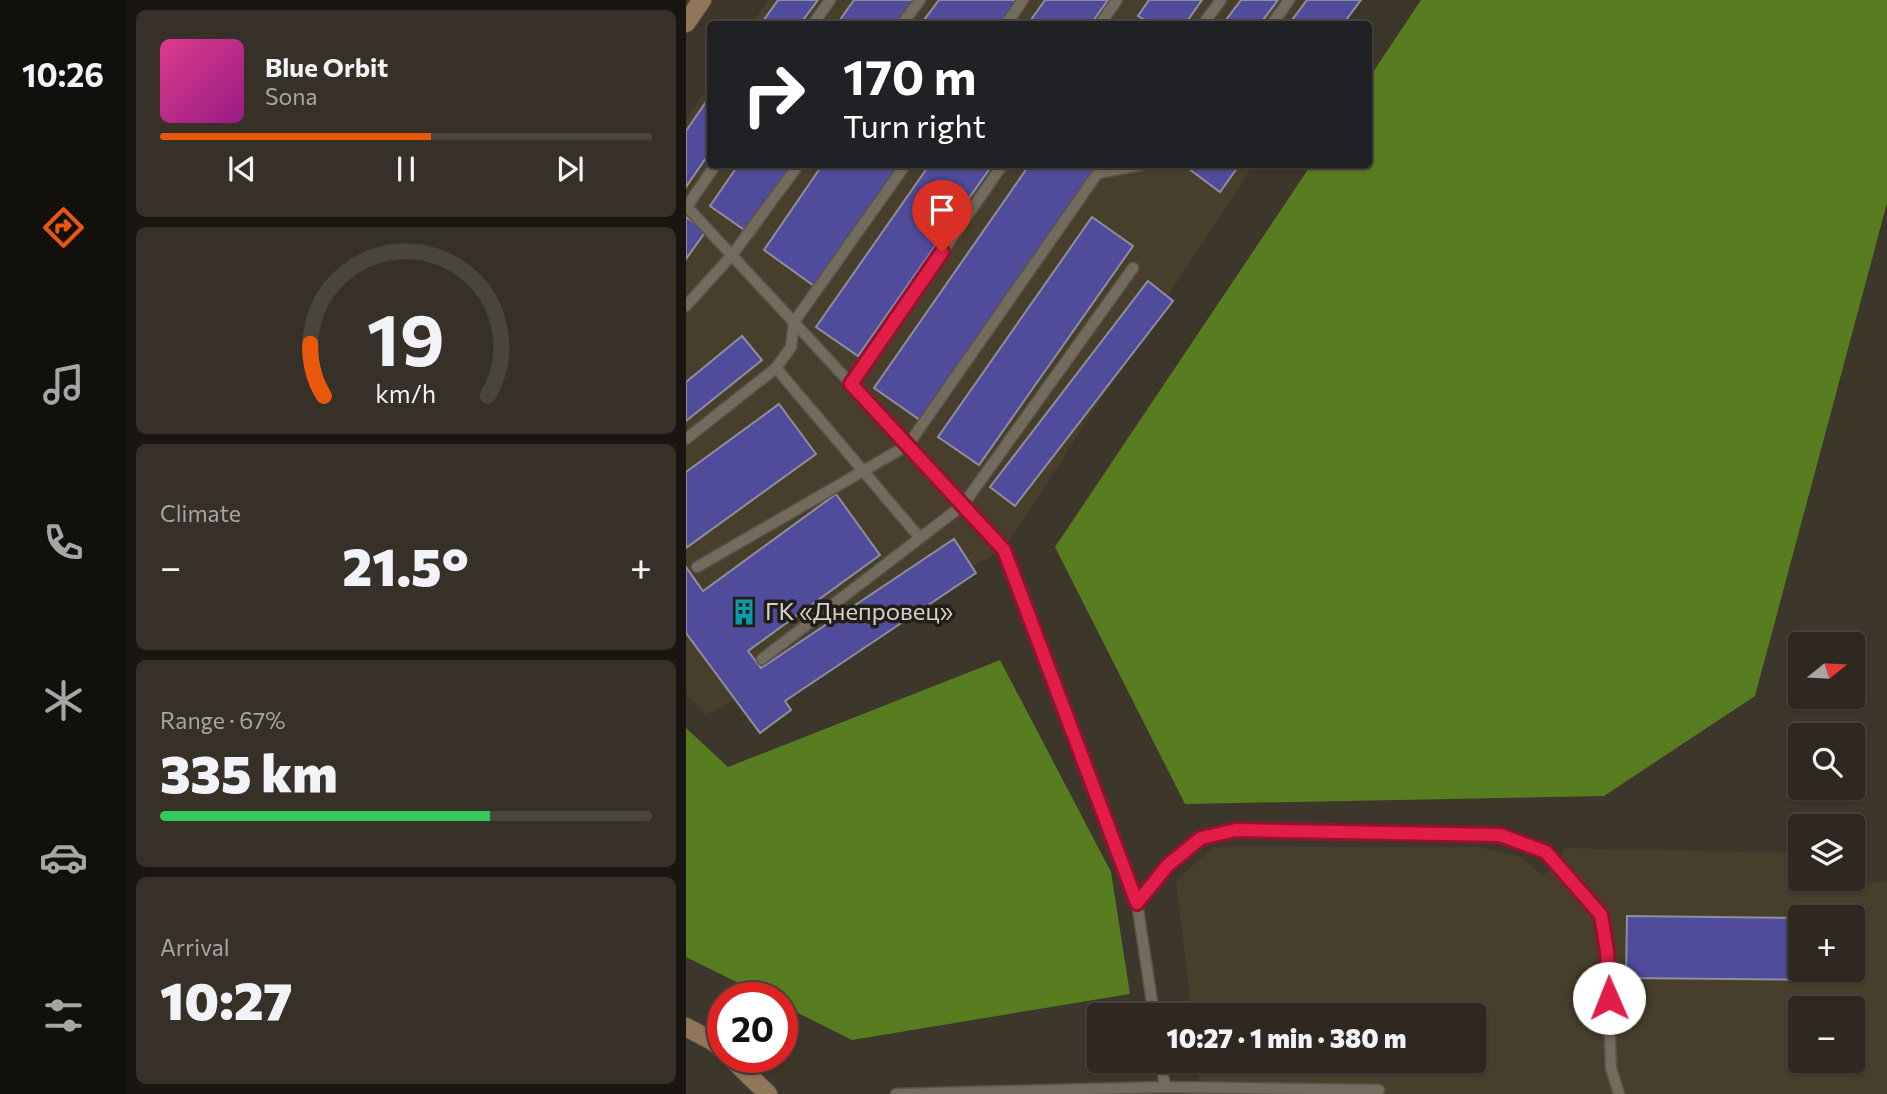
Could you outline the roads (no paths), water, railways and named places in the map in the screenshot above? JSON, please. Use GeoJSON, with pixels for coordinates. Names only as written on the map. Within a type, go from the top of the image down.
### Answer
{"type":"FeatureCollection","features":[{"type":"Feature","properties":{"kind":"street"},"geometry":{"type":"LineString","coordinates":[[686,23],[702,0]]}},
{"type":"Feature","properties":{"kind":"street"},"geometry":{"type":"LineString","coordinates":[[686,1027],[707,1038]]}},
{"type":"Feature","properties":{"kind":"street"},"geometry":{"type":"LineString","coordinates":[[746,1073],[768,1094]]}},
{"type":"Feature","properties":{"kind":"lane"},"geometry":{"type":"LineString","coordinates":[[815,21],[830,0]]}},
{"type":"Feature","properties":{"kind":"lane"},"geometry":{"type":"LineString","coordinates":[[904,21],[920,0]]}},
{"type":"Feature","properties":{"kind":"lane"},"geometry":{"type":"LineString","coordinates":[[1008,21],[1023,0]]}},
{"type":"Feature","properties":{"kind":"lane"},"geometry":{"type":"LineString","coordinates":[[1102,21],[1117,0]]}},
{"type":"Feature","properties":{"kind":"lane"},"geometry":{"type":"LineString","coordinates":[[1205,21],[1221,0]]}},
{"type":"Feature","properties":{"kind":"lane"},"geometry":{"type":"LineString","coordinates":[[1274,21],[1289,0]]}},
{"type":"Feature","properties":{"kind":"lane"},"geometry":{"type":"LineString","coordinates":[[713,168],[686,207],[1004,550],[1137,903],[1152,1003]]}},
{"type":"Feature","properties":{"kind":"lane"},"geometry":{"type":"LineString","coordinates":[[686,306],[732,255],[796,168]]}},
{"type":"Feature","properties":{"kind":"lane"},"geometry":{"type":"LineString","coordinates":[[686,439],[776,368],[791,346],[794,322],[903,168]]}},
{"type":"Feature","properties":{"kind":"lane"},"geometry":{"type":"LineString","coordinates":[[851,384],[1000,168]]}},
{"type":"Feature","properties":{"kind":"lane"},"geometry":{"type":"LineString","coordinates":[[697,567],[908,445],[1101,169]]}},
{"type":"Feature","properties":{"kind":"lane"},"geometry":{"type":"LineString","coordinates":[[762,659],[962,505],[1133,268]]}},
{"type":"Feature","properties":{"kind":"lane"},"geometry":{"type":"LineString","coordinates":[[776,368],[920,538]]}},
{"type":"Feature","properties":{"kind":"lane"},"geometry":{"type":"LineString","coordinates":[[1137,903],[1168,865],[1201,838],[1236,830],[1500,835],[1546,852],[1601,915],[1607,951],[1611,1068],[1619,1094]]}},
{"type":"Feature","properties":{"kind":"lane"},"geometry":{"type":"LineString","coordinates":[[1163,1073],[1165,1087]]}},
{"type":"Feature","properties":{"kind":"lane"},"geometry":{"type":"LineString","coordinates":[[896,1094],[1165,1087],[1379,1090]]}},
{"type":"Feature","properties":{"kind":"place","name":"ГК «Днепровец»"},"geometry":{"type":"Point","coordinates":[744,612]}}]}
